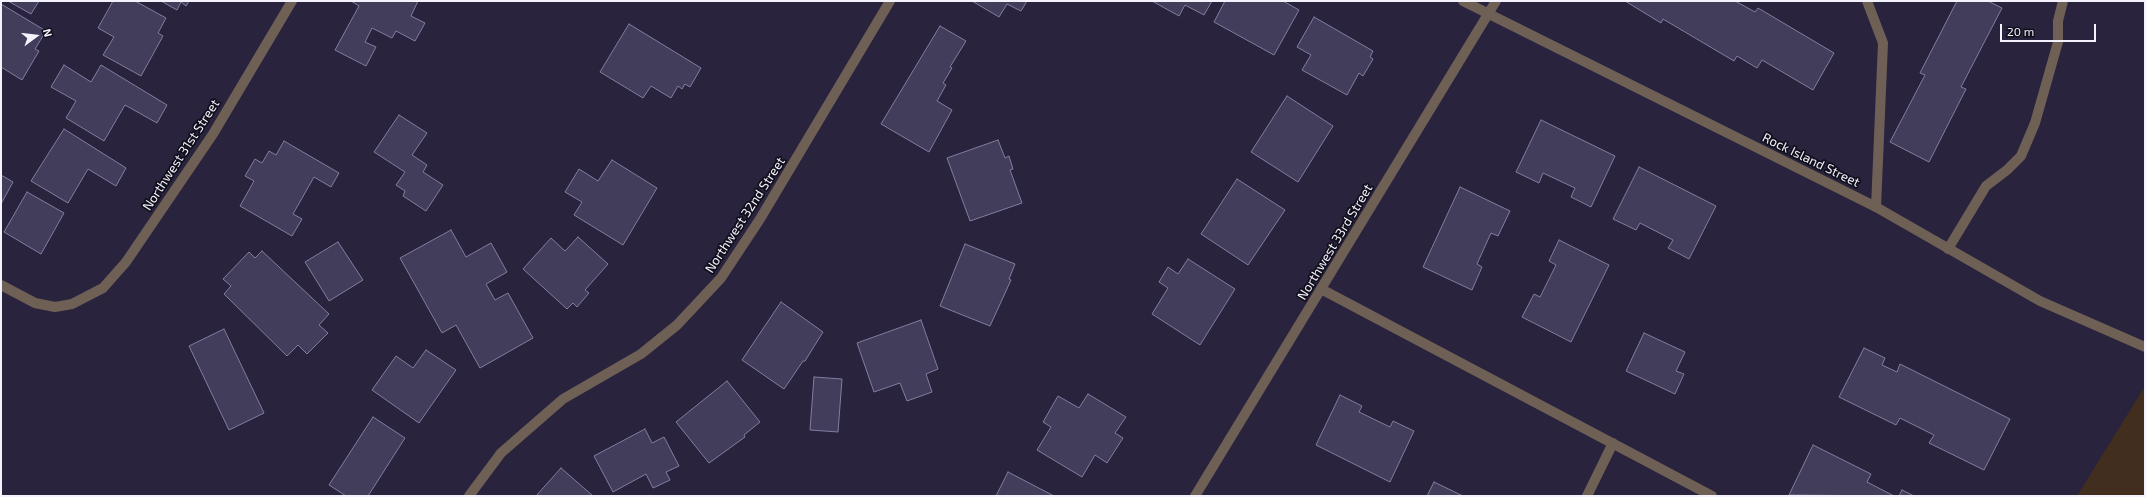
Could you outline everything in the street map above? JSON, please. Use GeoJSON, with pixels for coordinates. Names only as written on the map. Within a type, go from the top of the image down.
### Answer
{"type":"FeatureCollection","features":[{"type":"Feature","properties":{"kind":"street","name":"Northwest 31st Street"},"geometry":{"type":"LineString","coordinates":[[1,286],[35,303],[55,307],[72,304],[104,288],[126,262],[213,134],[292,1]]}},
{"type":"Feature","properties":{"kind":"street","name":"Northwest 32nd Street"},"geometry":{"type":"LineString","coordinates":[[469,496],[501,453],[563,399],[641,354],[677,324],[721,278],[760,219],[890,1]]}},
{"type":"Feature","properties":{"kind":"street","name":"Rock Island Street"},"geometry":{"type":"LineString","coordinates":[[1463,1],[1488,15],[1876,207],[2040,301],[2145,347]]}},
{"type":"Feature","properties":{"kind":"street","name":"Northwest 33rd Street"},"geometry":{"type":"LineString","coordinates":[[1195,496],[1496,1]]}},
{"type":"Feature","properties":{"kind":"street"},"geometry":{"type":"LineString","coordinates":[[1867,1],[1883,43],[1876,207]]}},
{"type":"Feature","properties":{"kind":"street"},"geometry":{"type":"LineString","coordinates":[[1948,249],[1986,186],[2007,170],[2020,156],[2035,123],[2058,42],[2058,22],[2063,1]]}},
{"type":"Feature","properties":{"kind":"street"},"geometry":{"type":"LineString","coordinates":[[1321,289],[1712,496]]}},
{"type":"Feature","properties":{"kind":"street"},"geometry":{"type":"LineString","coordinates":[[1587,496],[1613,443]]}},
{"type":"Feature","properties":{"kind":"shaded area"},"geometry":{"type":"Polygon","coordinates":[[[2145,386],[2145,496],[2077,496],[2145,386]]]}},
{"type":"Feature","properties":{"kind":"building"},"geometry":{"type":"Polygon","coordinates":[[[8,1],[39,1],[31,14],[8,1]]]}},
{"type":"Feature","properties":{"kind":"building"},"geometry":{"type":"Polygon","coordinates":[[[113,1],[135,1],[166,18],[158,33],[163,36],[141,76],[103,55],[114,37],[98,28],[113,1]]]}},
{"type":"Feature","properties":{"kind":"building"},"geometry":{"type":"Polygon","coordinates":[[[161,1],[189,1],[186,6],[181,2],[177,10],[161,1]]]}},
{"type":"Feature","properties":{"kind":"building"},"geometry":{"type":"Polygon","coordinates":[[[351,1],[418,1],[411,16],[425,23],[415,41],[396,31],[392,38],[372,28],[365,42],[376,47],[366,66],[335,50],[359,6],[351,1]]]}},
{"type":"Feature","properties":{"kind":"building"},"geometry":{"type":"Polygon","coordinates":[[[972,1],[1027,1],[1021,11],[1007,4],[999,17],[972,1]]]}},
{"type":"Feature","properties":{"kind":"building"},"geometry":{"type":"Polygon","coordinates":[[[1152,1],[1212,1],[1204,15],[1185,5],[1179,16],[1152,1]]]}},
{"type":"Feature","properties":{"kind":"building"},"geometry":{"type":"Polygon","coordinates":[[[1225,1],[1283,1],[1299,10],[1274,55],[1214,22],[1225,1]]]}},
{"type":"Feature","properties":{"kind":"building"},"geometry":{"type":"Polygon","coordinates":[[[1625,1],[1735,1],[1755,12],[1758,8],[1834,53],[1813,90],[1762,60],[1757,68],[1737,56],[1734,61],[1663,19],[1661,23],[1625,1]]]}},
{"type":"Feature","properties":{"kind":"building"},"geometry":{"type":"Polygon","coordinates":[[[1957,1],[1988,1],[2002,8],[1961,87],[1966,89],[1929,162],[1890,142],[1925,75],[1920,73],[1957,1]]]}},
{"type":"Feature","properties":{"kind":"building"},"geometry":{"type":"Polygon","coordinates":[[[1,4],[46,31],[35,49],[39,51],[22,80],[1,67],[1,4]]]}},
{"type":"Feature","properties":{"kind":"building"},"geometry":{"type":"Polygon","coordinates":[[[1314,17],[1373,51],[1370,57],[1373,59],[1363,76],[1359,73],[1347,95],[1302,70],[1311,55],[1297,47],[1314,17]]]}},
{"type":"Feature","properties":{"kind":"building"},"geometry":{"type":"Polygon","coordinates":[[[629,24],[701,68],[690,87],[685,84],[682,89],[678,86],[671,98],[651,86],[643,98],[600,72],[629,24]]]}},
{"type":"Feature","properties":{"kind":"building"},"geometry":{"type":"Polygon","coordinates":[[[940,26],[966,41],[950,67],[952,68],[943,83],[946,85],[937,101],[952,110],[929,152],[881,124],[940,26]]]}},
{"type":"Feature","properties":{"kind":"building"},"geometry":{"type":"Polygon","coordinates":[[[64,65],[91,82],[101,65],[167,105],[157,123],[125,105],[104,141],[66,118],[76,101],[51,87],[64,65]]]}},
{"type":"Feature","properties":{"kind":"building"},"geometry":{"type":"Polygon","coordinates":[[[1287,96],[1333,126],[1298,182],[1251,152],[1287,96]]]}},
{"type":"Feature","properties":{"kind":"building"},"geometry":{"type":"Polygon","coordinates":[[[399,115],[427,133],[412,155],[427,165],[423,172],[443,185],[426,211],[403,196],[405,191],[396,185],[405,172],[374,152],[399,115]]]}},
{"type":"Feature","properties":{"kind":"building"},"geometry":{"type":"Polygon","coordinates":[[[1541,120],[1615,156],[1591,207],[1571,197],[1575,188],[1543,173],[1539,183],[1516,172],[1541,120]]]}},
{"type":"Feature","properties":{"kind":"building"},"geometry":{"type":"Polygon","coordinates":[[[64,129],[126,168],[116,186],[88,169],[68,203],[31,181],[64,129]]]}},
{"type":"Feature","properties":{"kind":"building"},"geometry":{"type":"Polygon","coordinates":[[[998,140],[1005,158],[1009,156],[1013,169],[1010,170],[1022,203],[970,221],[947,158],[998,140]]]}},
{"type":"Feature","properties":{"kind":"building"},"geometry":{"type":"Polygon","coordinates":[[[284,141],[339,173],[331,187],[314,177],[293,214],[302,219],[292,236],[240,206],[254,181],[245,176],[255,159],[262,163],[269,151],[276,155],[284,141]]]}},
{"type":"Feature","properties":{"kind":"building"},"geometry":{"type":"Polygon","coordinates":[[[612,160],[657,188],[623,245],[574,215],[582,202],[565,192],[579,169],[598,181],[612,160]]]}},
{"type":"Feature","properties":{"kind":"building"},"geometry":{"type":"Polygon","coordinates":[[[1639,167],[1716,206],[1689,259],[1668,248],[1673,240],[1640,223],[1636,230],[1613,219],[1639,167]]]}},
{"type":"Feature","properties":{"kind":"building"},"geometry":{"type":"Polygon","coordinates":[[[1,175],[13,182],[1,204],[1,175]]]}},
{"type":"Feature","properties":{"kind":"building"},"geometry":{"type":"Polygon","coordinates":[[[1237,179],[1285,210],[1248,265],[1201,234],[1237,179]]]}},
{"type":"Feature","properties":{"kind":"building"},"geometry":{"type":"Polygon","coordinates":[[[1460,187],[1510,211],[1498,236],[1491,233],[1477,264],[1482,267],[1472,290],[1423,267],[1460,187]]]}},
{"type":"Feature","properties":{"kind":"building"},"geometry":{"type":"Polygon","coordinates":[[[27,192],[64,213],[41,254],[4,232],[27,192]]]}},
{"type":"Feature","properties":{"kind":"building"},"geometry":{"type":"Polygon","coordinates":[[[451,230],[466,257],[491,243],[507,272],[486,284],[495,300],[508,293],[533,338],[480,368],[456,325],[442,333],[400,258],[451,230]]]}},
{"type":"Feature","properties":{"kind":"building"},"geometry":{"type":"Polygon","coordinates":[[[578,237],[608,264],[585,290],[589,293],[577,307],[573,303],[567,309],[523,269],[551,238],[565,251],[578,237]]]}},
{"type":"Feature","properties":{"kind":"building"},"geometry":{"type":"Polygon","coordinates":[[[1559,240],[1609,265],[1571,342],[1522,317],[1534,294],[1540,297],[1556,265],[1549,261],[1559,240]]]}},
{"type":"Feature","properties":{"kind":"building"},"geometry":{"type":"Polygon","coordinates":[[[338,242],[363,280],[329,301],[305,262],[338,242]]]}},
{"type":"Feature","properties":{"kind":"building"},"geometry":{"type":"Polygon","coordinates":[[[965,244],[1015,264],[1009,279],[1011,280],[990,326],[940,306],[965,244]]]}},
{"type":"Feature","properties":{"kind":"building"},"geometry":{"type":"Polygon","coordinates":[[[262,251],[329,314],[319,325],[328,333],[307,354],[298,345],[287,356],[224,294],[231,286],[223,279],[249,252],[255,258],[262,251]]]}},
{"type":"Feature","properties":{"kind":"building"},"geometry":{"type":"Polygon","coordinates":[[[1188,259],[1235,289],[1200,345],[1152,314],[1168,288],[1159,282],[1168,267],[1178,274],[1188,259]]]}},
{"type":"Feature","properties":{"kind":"building"},"geometry":{"type":"Polygon","coordinates":[[[781,302],[823,332],[805,361],[803,361],[784,389],[742,360],[781,302]]]}},
{"type":"Feature","properties":{"kind":"building"},"geometry":{"type":"Polygon","coordinates":[[[921,320],[938,369],[926,374],[932,392],[907,401],[900,383],[874,392],[857,343],[921,320]]]}},
{"type":"Feature","properties":{"kind":"building"},"geometry":{"type":"Polygon","coordinates":[[[224,329],[264,413],[229,430],[189,346],[224,329]]]}},
{"type":"Feature","properties":{"kind":"building"},"geometry":{"type":"Polygon","coordinates":[[[1644,333],[1685,352],[1676,371],[1684,374],[1675,394],[1626,371],[1644,333]]]}},
{"type":"Feature","properties":{"kind":"building"},"geometry":{"type":"Polygon","coordinates":[[[1864,348],[1885,358],[1882,365],[1897,372],[1900,364],[2010,419],[1984,470],[1929,443],[1934,435],[1900,418],[1896,425],[1839,397],[1864,348]]]}},
{"type":"Feature","properties":{"kind":"building"},"geometry":{"type":"Polygon","coordinates":[[[426,350],[456,370],[419,423],[372,390],[396,356],[413,368],[426,350]]]}},
{"type":"Feature","properties":{"kind":"building"},"geometry":{"type":"Polygon","coordinates":[[[814,377],[842,379],[838,432],[810,430],[814,377]]]}},
{"type":"Feature","properties":{"kind":"building"},"geometry":{"type":"Polygon","coordinates":[[[727,381],[760,422],[744,435],[745,437],[709,463],[676,422],[727,381]]]}},
{"type":"Feature","properties":{"kind":"building"},"geometry":{"type":"Polygon","coordinates":[[[1088,394],[1126,417],[1115,433],[1123,438],[1107,463],[1095,455],[1082,477],[1037,450],[1051,427],[1043,422],[1058,396],[1079,408],[1088,394]]]}},
{"type":"Feature","properties":{"kind":"building"},"geometry":{"type":"Polygon","coordinates":[[[1340,395],[1362,406],[1359,412],[1390,427],[1393,421],[1414,431],[1390,482],[1316,445],[1340,395]]]}},
{"type":"Feature","properties":{"kind":"building"},"geometry":{"type":"Polygon","coordinates":[[[373,417],[405,438],[368,496],[346,496],[329,485],[373,417]]]}},
{"type":"Feature","properties":{"kind":"building"},"geometry":{"type":"Polygon","coordinates":[[[645,429],[652,443],[664,437],[679,466],[666,472],[670,480],[653,488],[646,474],[613,492],[594,456],[645,429]]]}},
{"type":"Feature","properties":{"kind":"building"},"geometry":{"type":"Polygon","coordinates":[[[1813,445],[1871,474],[1867,482],[1894,496],[1789,495],[1813,445]]]}},
{"type":"Feature","properties":{"kind":"building"},"geometry":{"type":"Polygon","coordinates":[[[561,468],[593,496],[536,496],[561,468]]]}},
{"type":"Feature","properties":{"kind":"building"},"geometry":{"type":"Polygon","coordinates":[[[1008,472],[1054,496],[996,496],[1008,472]]]}},
{"type":"Feature","properties":{"kind":"building"},"geometry":{"type":"Polygon","coordinates":[[[1434,482],[1463,496],[1427,496],[1434,482]]]}},
{"type":"Feature","properties":{"kind":"building"},"geometry":{"type":"Polygon","coordinates":[[[1902,490],[1914,496],[1899,496],[1902,490]]]}}]}
